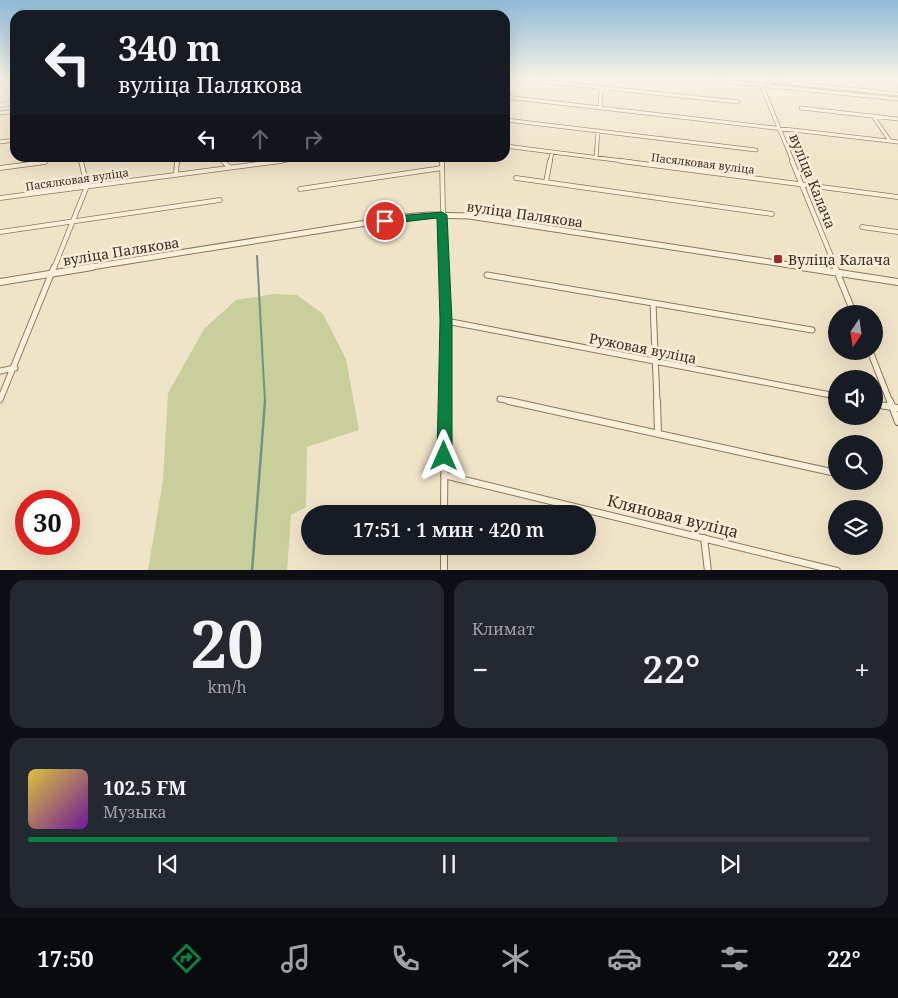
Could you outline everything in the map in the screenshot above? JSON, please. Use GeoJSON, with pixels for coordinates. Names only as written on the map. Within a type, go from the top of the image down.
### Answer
{"type":"FeatureCollection","features":[{"type":"Feature","properties":{"kind":"street"},"geometry":{"type":"LineString","coordinates":[[571,105],[898,142]]}},
{"type":"Feature","properties":{"kind":"street","name":"вуліца Калача"},"geometry":{"type":"LineString","coordinates":[[769,105],[850,305]]}},
{"type":"Feature","properties":{"kind":"street"},"geometry":{"type":"LineString","coordinates":[[801,108],[898,119]]}},
{"type":"Feature","properties":{"kind":"street"},"geometry":{"type":"LineString","coordinates":[[873,116],[890,141]]}},
{"type":"Feature","properties":{"kind":"street","name":"Пасялковая вуліца"},"geometry":{"type":"LineString","coordinates":[[510,121],[756,150]]}},
{"type":"Feature","properties":{"kind":"street"},"geometry":{"type":"LineString","coordinates":[[596,158],[598,131]]}},
{"type":"Feature","properties":{"kind":"street","name":"Пасялковая вуліца"},"geometry":{"type":"LineString","coordinates":[[510,147],[898,197]]}},
{"type":"Feature","properties":{"kind":"street"},"geometry":{"type":"LineString","coordinates":[[546,182],[552,152]]}},
{"type":"Feature","properties":{"kind":"street"},"geometry":{"type":"LineString","coordinates":[[0,168],[45,162]]}},
{"type":"Feature","properties":{"kind":"street"},"geometry":{"type":"LineString","coordinates":[[0,400],[15,368],[50,274],[87,186],[81,162]]}},
{"type":"Feature","properties":{"kind":"street"},"geometry":{"type":"LineString","coordinates":[[176,174],[177,162]]}},
{"type":"Feature","properties":{"kind":"street"},"geometry":{"type":"LineString","coordinates":[[224,162],[229,167]]}},
{"type":"Feature","properties":{"kind":"street","name":"Пасялковая вуліца"},"geometry":{"type":"LineString","coordinates":[[0,198],[271,162]]}},
{"type":"Feature","properties":{"kind":"street"},"geometry":{"type":"LineString","coordinates":[[442,162],[446,321],[444,505]]}},
{"type":"Feature","properties":{"kind":"street"},"geometry":{"type":"LineString","coordinates":[[300,189],[442,168]]}},
{"type":"Feature","properties":{"kind":"street"},"geometry":{"type":"LineString","coordinates":[[516,178],[772,214]]}},
{"type":"Feature","properties":{"kind":"street"},"geometry":{"type":"LineString","coordinates":[[0,232],[220,200]]}},
{"type":"Feature","properties":{"kind":"street","name":"вуліца Палякова"},"geometry":{"type":"LineString","coordinates":[[0,282],[404,217],[442,215],[469,216],[898,282]]}},
{"type":"Feature","properties":{"kind":"street"},"geometry":{"type":"LineString","coordinates":[[862,228],[898,232]]}},
{"type":"Feature","properties":{"kind":"street"},"geometry":{"type":"LineString","coordinates":[[487,275],[812,330]]}},
{"type":"Feature","properties":{"kind":"street"},"geometry":{"type":"LineString","coordinates":[[652,303],[658,432]]}},
{"type":"Feature","properties":{"kind":"street","name":"Ружовая вуліца"},"geometry":{"type":"LineString","coordinates":[[446,321],[828,395]]}},
{"type":"Feature","properties":{"kind":"street"},"geometry":{"type":"LineString","coordinates":[[874,360],[895,408],[898,422]]}},
{"type":"Feature","properties":{"kind":"street"},"geometry":{"type":"LineString","coordinates":[[0,371],[15,368]]}},
{"type":"Feature","properties":{"kind":"street"},"geometry":{"type":"LineString","coordinates":[[500,398],[828,471]]}},
{"type":"Feature","properties":{"kind":"street","name":"Кляновая вуліца"},"geometry":{"type":"LineString","coordinates":[[444,475],[837,570]]}},
{"type":"Feature","properties":{"kind":"street"},"geometry":{"type":"LineString","coordinates":[[704,538],[708,570]]}},
{"type":"Feature","properties":{"kind":"street"},"geometry":{"type":"LineString","coordinates":[[444,555],[444,570]]}},
{"type":"Feature","properties":{"kind":"green space"},"geometry":{"type":"Polygon","coordinates":[[[274,294],[297,295],[323,314],[346,359],[359,430],[307,447],[306,505],[301,505],[301,510],[291,515],[287,570],[148,570],[163,480],[168,393],[204,329],[236,300],[274,294]]]}},
{"type":"Feature","properties":{"kind":"waterway"},"geometry":{"type":"LineString","coordinates":[[257,256],[265,401]]}},
{"type":"Feature","properties":{"kind":"waterway"},"geometry":{"type":"LineString","coordinates":[[252,570],[265,401]]}},
{"type":"Feature","properties":{"kind":"place","name":"Вуліца Калача"},"geometry":{"type":"Point","coordinates":[778,259]}},
{"type":"Feature","properties":{"kind":"route"},"geometry":{"type":"LineString","coordinates":[[385,221],[404,217],[442,215],[446,321],[444,456]]}}]}
